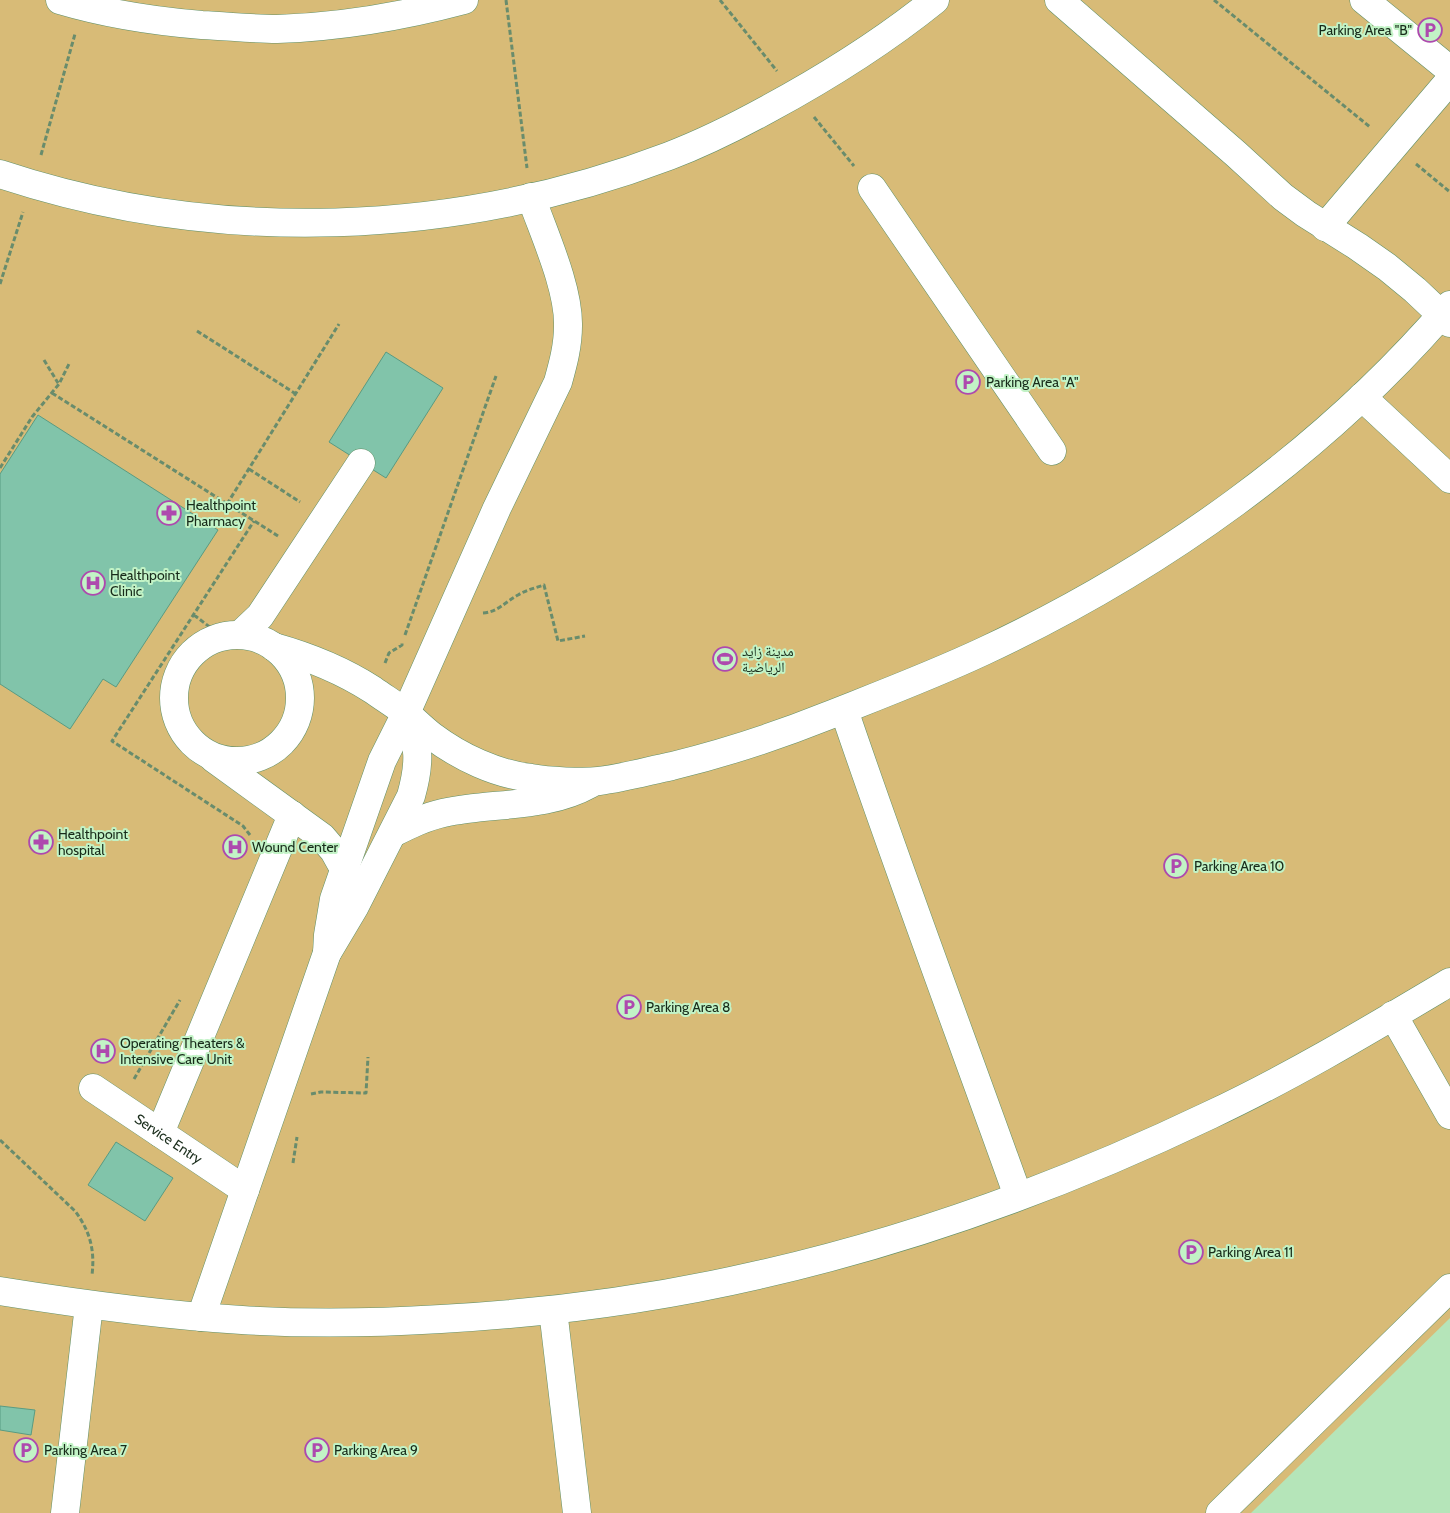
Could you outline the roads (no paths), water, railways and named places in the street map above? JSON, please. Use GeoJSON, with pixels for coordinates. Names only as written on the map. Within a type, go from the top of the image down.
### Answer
{"type":"FeatureCollection","features":[{"type":"Feature","properties":{"kind":"lane"},"geometry":{"type":"LineString","coordinates":[[72,4],[129,17],[166,22],[275,29],[332,24],[417,11],[464,0]]}},
{"type":"Feature","properties":{"kind":"lane"},"geometry":{"type":"LineString","coordinates":[[0,174],[123,207],[197,218],[280,224],[365,222],[448,213],[531,197],[602,180],[671,156],[738,126],[796,94],[854,59],[904,25],[935,0]]}},
{"type":"Feature","properties":{"kind":"lane"},"geometry":{"type":"LineString","coordinates":[[344,869],[328,843],[192,743],[180,727],[174,709],[173,690],[178,671],[189,655],[204,643],[251,639],[302,655],[329,666],[376,692],[406,713],[432,736],[455,751],[505,773],[532,779],[596,781],[647,772],[747,745],[844,710],[915,682],[985,651],[1052,617],[1118,579],[1182,538],[1245,494],[1362,397],[1447,315],[1387,267],[1283,197],[1059,0]]}},
{"type":"Feature","properties":{"kind":"lane"},"geometry":{"type":"LineString","coordinates":[[1364,0],[1450,70]]}},
{"type":"Feature","properties":{"kind":"lane"},"geometry":{"type":"LineString","coordinates":[[1326,227],[1450,80]]}},
{"type":"Feature","properties":{"kind":"lane"},"geometry":{"type":"LineString","coordinates":[[872,188],[1052,451]]}},
{"type":"Feature","properties":{"kind":"lane"},"geometry":{"type":"LineString","coordinates":[[327,953],[334,899],[382,760],[406,713],[497,508],[558,382],[564,363],[568,324],[566,304],[562,285],[531,197]]}},
{"type":"Feature","properties":{"kind":"lane"},"geometry":{"type":"LineString","coordinates":[[1362,397],[1450,479]]}},
{"type":"Feature","properties":{"kind":"lane"},"geometry":{"type":"LineString","coordinates":[[251,639],[367,467]]}},
{"type":"Feature","properties":{"kind":"lane"},"geometry":{"type":"LineString","coordinates":[[208,754],[226,760],[244,761],[263,756],[279,745],[291,731],[298,714],[300,695],[297,677],[288,660],[251,639]]}},
{"type":"Feature","properties":{"kind":"lane"},"geometry":{"type":"LineString","coordinates":[[844,710],[894,855],[1018,1196]]}},
{"type":"Feature","properties":{"kind":"lane"},"geometry":{"type":"LineString","coordinates":[[201,1317],[327,953],[351,914],[411,796],[415,780],[418,749],[415,733],[406,713]]}},
{"type":"Feature","properties":{"kind":"lane"},"geometry":{"type":"LineString","coordinates":[[393,833],[442,813],[543,802],[580,790],[596,781]]}},
{"type":"Feature","properties":{"kind":"lane"},"geometry":{"type":"LineString","coordinates":[[160,1133],[292,815]]}},
{"type":"Feature","properties":{"kind":"lane"},"geometry":{"type":"LineString","coordinates":[[0,1291],[89,1305],[201,1317],[323,1322],[401,1321],[553,1310],[691,1289],[758,1275],[889,1240],[954,1219],[1083,1171],[1210,1115],[1334,1051],[1450,982]]}},
{"type":"Feature","properties":{"kind":"lane"},"geometry":{"type":"LineString","coordinates":[[1394,1016],[1450,1115]]}},
{"type":"Feature","properties":{"kind":"lane","name":"Service Entry"},"geometry":{"type":"LineString","coordinates":[[93,1088],[245,1190]]}},
{"type":"Feature","properties":{"kind":"lane"},"geometry":{"type":"LineString","coordinates":[[1220,1513],[1450,1288]]}},
{"type":"Feature","properties":{"kind":"lane"},"geometry":{"type":"LineString","coordinates":[[65,1513],[89,1305]]}},
{"type":"Feature","properties":{"kind":"lane"},"geometry":{"type":"LineString","coordinates":[[553,1310],[577,1513]]}},
{"type":"Feature","properties":{"kind":"place","name":"Parking Area \"B\""},"geometry":{"type":"Point","coordinates":[1430,30]}},
{"type":"Feature","properties":{"kind":"place","name":"Parking Area \"A\""},"geometry":{"type":"Point","coordinates":[968,382]}},
{"type":"Feature","properties":{"kind":"place","name":"Healthpoint Pharmacy"},"geometry":{"type":"Point","coordinates":[169,513]}},
{"type":"Feature","properties":{"kind":"place","name":"Healthpoint Clinic"},"geometry":{"type":"Point","coordinates":[93,583]}},
{"type":"Feature","properties":{"kind":"place","name":"مدينة زايد الرياضية"},"geometry":{"type":"Point","coordinates":[725,659]}},
{"type":"Feature","properties":{"kind":"place","name":"Healthpoint hospital"},"geometry":{"type":"Point","coordinates":[41,842]}},
{"type":"Feature","properties":{"kind":"place","name":"Wound Center"},"geometry":{"type":"Point","coordinates":[235,847]}},
{"type":"Feature","properties":{"kind":"place","name":"Parking Area 10"},"geometry":{"type":"Point","coordinates":[1176,866]}},
{"type":"Feature","properties":{"kind":"place","name":"Parking Area 8"},"geometry":{"type":"Point","coordinates":[629,1007]}},
{"type":"Feature","properties":{"kind":"place","name":"Operating Theaters & Intensive Care Unit"},"geometry":{"type":"Point","coordinates":[103,1051]}},
{"type":"Feature","properties":{"kind":"place","name":"Parking Area 11"},"geometry":{"type":"Point","coordinates":[1191,1252]}},
{"type":"Feature","properties":{"kind":"place","name":"Parking Area 7"},"geometry":{"type":"Point","coordinates":[26,1450]}},
{"type":"Feature","properties":{"kind":"place","name":"Parking Area 9"},"geometry":{"type":"Point","coordinates":[317,1450]}}]}
